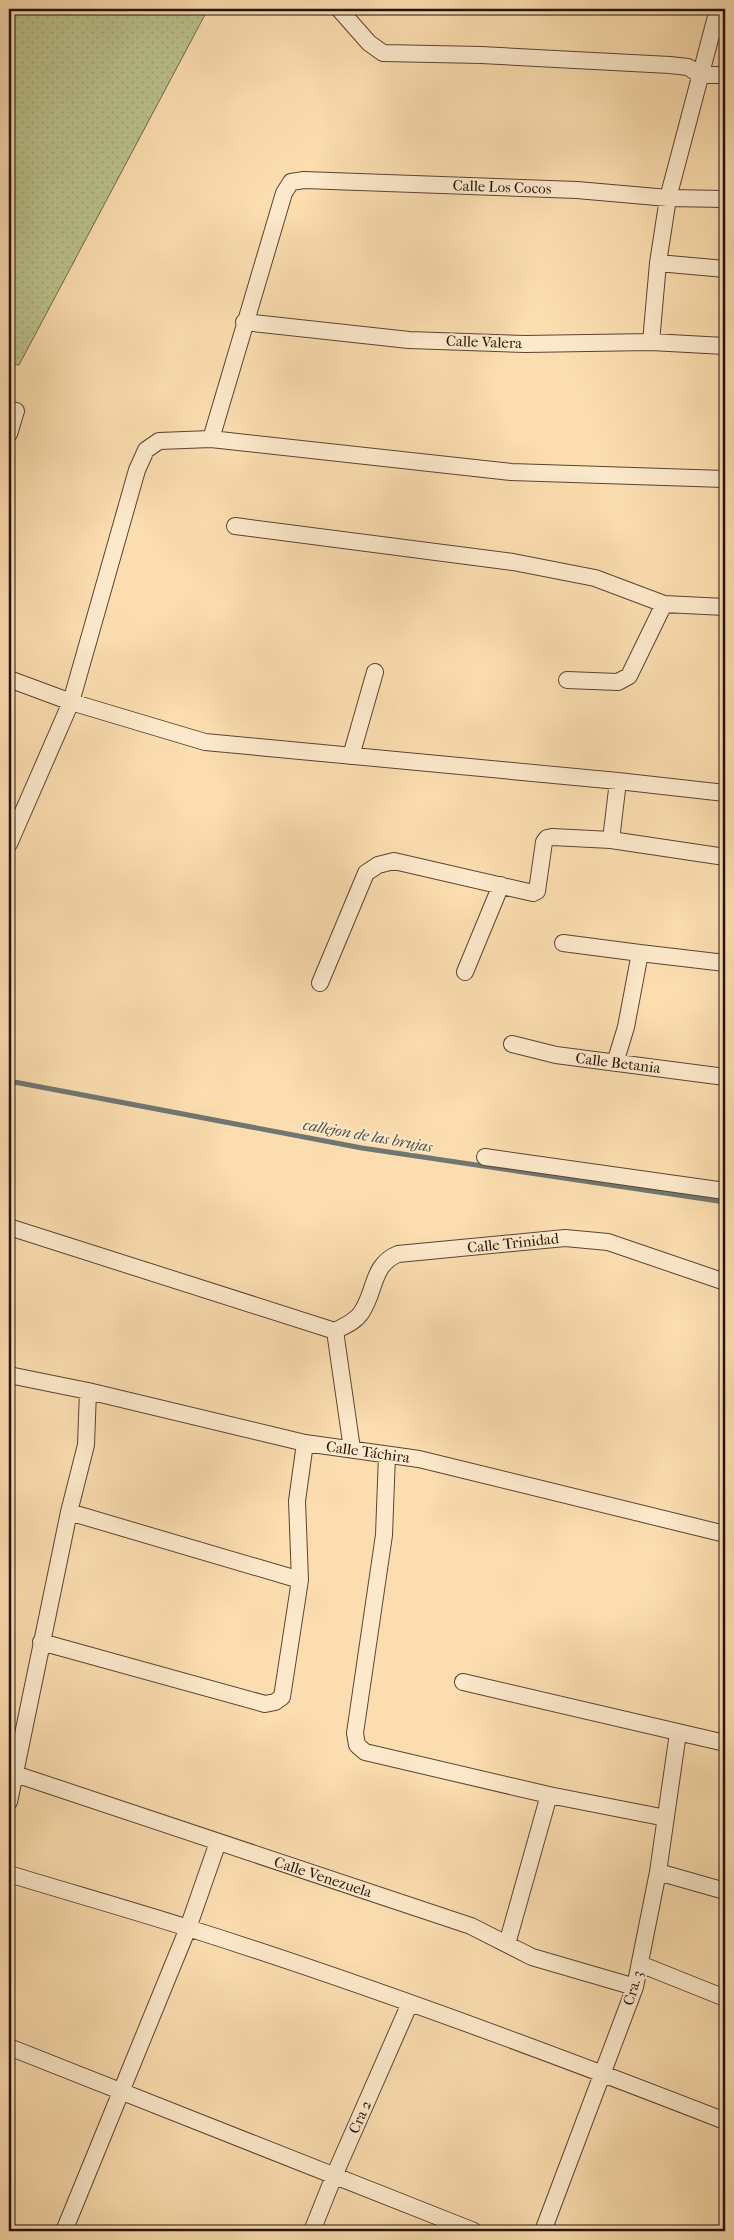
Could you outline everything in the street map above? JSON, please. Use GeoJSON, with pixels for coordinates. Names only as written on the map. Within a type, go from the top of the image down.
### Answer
{"type":"FeatureCollection","features":[{"type":"Feature","properties":{"kind":"street"},"geometry":{"type":"LineString","coordinates":[[338,9],[369,43],[382,53],[481,55],[670,65],[688,67],[700,75],[725,75]]}},
{"type":"Feature","properties":{"kind":"street"},"geometry":{"type":"LineString","coordinates":[[651,342],[658,263],[668,198],[718,9]]}},
{"type":"Feature","properties":{"kind":"street","name":"Calle Los Cocos"},"geometry":{"type":"LineString","coordinates":[[244,322],[284,193],[291,182],[304,180],[577,190],[668,198],[725,199]]}},
{"type":"Feature","properties":{"kind":"street"},"geometry":{"type":"LineString","coordinates":[[658,263],[725,269]]}},
{"type":"Feature","properties":{"kind":"street"},"geometry":{"type":"LineString","coordinates":[[211,439],[244,322]]}},
{"type":"Feature","properties":{"kind":"street","name":"Calle Valera"},"geometry":{"type":"LineString","coordinates":[[244,322],[408,340],[525,344],[651,342],[725,346]]}},
{"type":"Feature","properties":{"kind":"street"},"geometry":{"type":"LineString","coordinates":[[9,410],[16,411],[9,434]]}},
{"type":"Feature","properties":{"kind":"street"},"geometry":{"type":"LineString","coordinates":[[9,844],[71,702],[138,470],[146,450],[159,441],[211,439],[511,472],[725,479]]}},
{"type":"Feature","properties":{"kind":"street"},"geometry":{"type":"LineString","coordinates":[[235,526],[512,562],[595,578],[664,604],[725,607]]}},
{"type":"Feature","properties":{"kind":"street"},"geometry":{"type":"LineString","coordinates":[[567,680],[618,682],[625,680],[629,676],[664,604]]}},
{"type":"Feature","properties":{"kind":"street"},"geometry":{"type":"LineString","coordinates":[[351,756],[375,672]]}},
{"type":"Feature","properties":{"kind":"street"},"geometry":{"type":"LineString","coordinates":[[9,679],[71,702],[205,742],[725,793]]}},
{"type":"Feature","properties":{"kind":"street"},"geometry":{"type":"LineString","coordinates":[[611,840],[618,781]]}},
{"type":"Feature","properties":{"kind":"street"},"geometry":{"type":"LineString","coordinates":[[320,983],[366,873],[378,865],[394,861],[536,893],[544,842],[547,838],[611,840],[725,857]]}},
{"type":"Feature","properties":{"kind":"street"},"geometry":{"type":"LineString","coordinates":[[465,972],[501,885]]}},
{"type":"Feature","properties":{"kind":"street"},"geometry":{"type":"LineString","coordinates":[[563,943],[725,963]]}},
{"type":"Feature","properties":{"kind":"street"},"geometry":{"type":"LineString","coordinates":[[616,1062],[626,1027],[640,953]]}},
{"type":"Feature","properties":{"kind":"street","name":"Calle Betania"},"geometry":{"type":"LineString","coordinates":[[512,1044],[556,1055],[725,1077]]}},
{"type":"Feature","properties":{"kind":"street"},"geometry":{"type":"LineString","coordinates":[[486,1157],[725,1191]]}},
{"type":"Feature","properties":{"kind":"street"},"geometry":{"type":"LineString","coordinates":[[9,1227],[335,1331],[352,1449]]}},
{"type":"Feature","properties":{"kind":"street","name":"Calle Trinidad"},"geometry":{"type":"LineString","coordinates":[[335,1331],[350,1324],[361,1313],[380,1268],[388,1258],[398,1254],[564,1238],[608,1242],[725,1282]]}},
{"type":"Feature","properties":{"kind":"street","name":"Calle Táchira"},"geometry":{"type":"LineString","coordinates":[[9,1375],[88,1391],[305,1443],[419,1459],[725,1534]]}},
{"type":"Feature","properties":{"kind":"street"},"geometry":{"type":"LineString","coordinates":[[9,1802],[12,1773],[69,1512],[86,1445],[88,1391]]}},
{"type":"Feature","properties":{"kind":"street"},"geometry":{"type":"LineString","coordinates":[[41,1642],[265,1704],[275,1702],[282,1697],[300,1580],[297,1501],[305,1443]]}},
{"type":"Feature","properties":{"kind":"street"},"geometry":{"type":"LineString","coordinates":[[387,1455],[384,1535],[356,1734],[357,1745],[365,1752],[549,1795],[666,1818]]}},
{"type":"Feature","properties":{"kind":"street"},"geometry":{"type":"LineString","coordinates":[[69,1512],[300,1580]]}},
{"type":"Feature","properties":{"kind":"street"},"geometry":{"type":"LineString","coordinates":[[463,1682],[725,1744]]}},
{"type":"Feature","properties":{"kind":"street","name":"Cra. 3"},"geometry":{"type":"LineString","coordinates":[[543,2231],[635,1987],[658,1872],[678,1733]]}},
{"type":"Feature","properties":{"kind":"street","name":"Calle Venezuela"},"geometry":{"type":"LineString","coordinates":[[12,1773],[471,1926],[532,1957],[635,1987]]}},
{"type":"Feature","properties":{"kind":"street"},"geometry":{"type":"LineString","coordinates":[[507,1944],[549,1795]]}},
{"type":"Feature","properties":{"kind":"street"},"geometry":{"type":"LineString","coordinates":[[64,2231],[188,1928],[218,1842]]}},
{"type":"Feature","properties":{"kind":"street"},"geometry":{"type":"LineString","coordinates":[[658,1872],[725,1891]]}},
{"type":"Feature","properties":{"kind":"street"},"geometry":{"type":"LineString","coordinates":[[9,1874],[188,1928],[410,2003],[725,2121]]}},
{"type":"Feature","properties":{"kind":"street"},"geometry":{"type":"LineString","coordinates":[[640,1964],[725,1998]]}},
{"type":"Feature","properties":{"kind":"street","name":"Cra 2"},"geometry":{"type":"LineString","coordinates":[[312,2231],[334,2176],[410,2003]]}},
{"type":"Feature","properties":{"kind":"street"},"geometry":{"type":"LineString","coordinates":[[9,2047],[474,2231]]}},
{"type":"Feature","properties":{"kind":"green space"},"geometry":{"type":"Polygon","coordinates":[[[9,9],[208,9],[19,365],[9,364],[9,9]]]}},
{"type":"Feature","properties":{"kind":"waterway","name":"callejon de las brujas"},"geometry":{"type":"LineString","coordinates":[[9,1081],[362,1148],[725,1202]]}}]}
